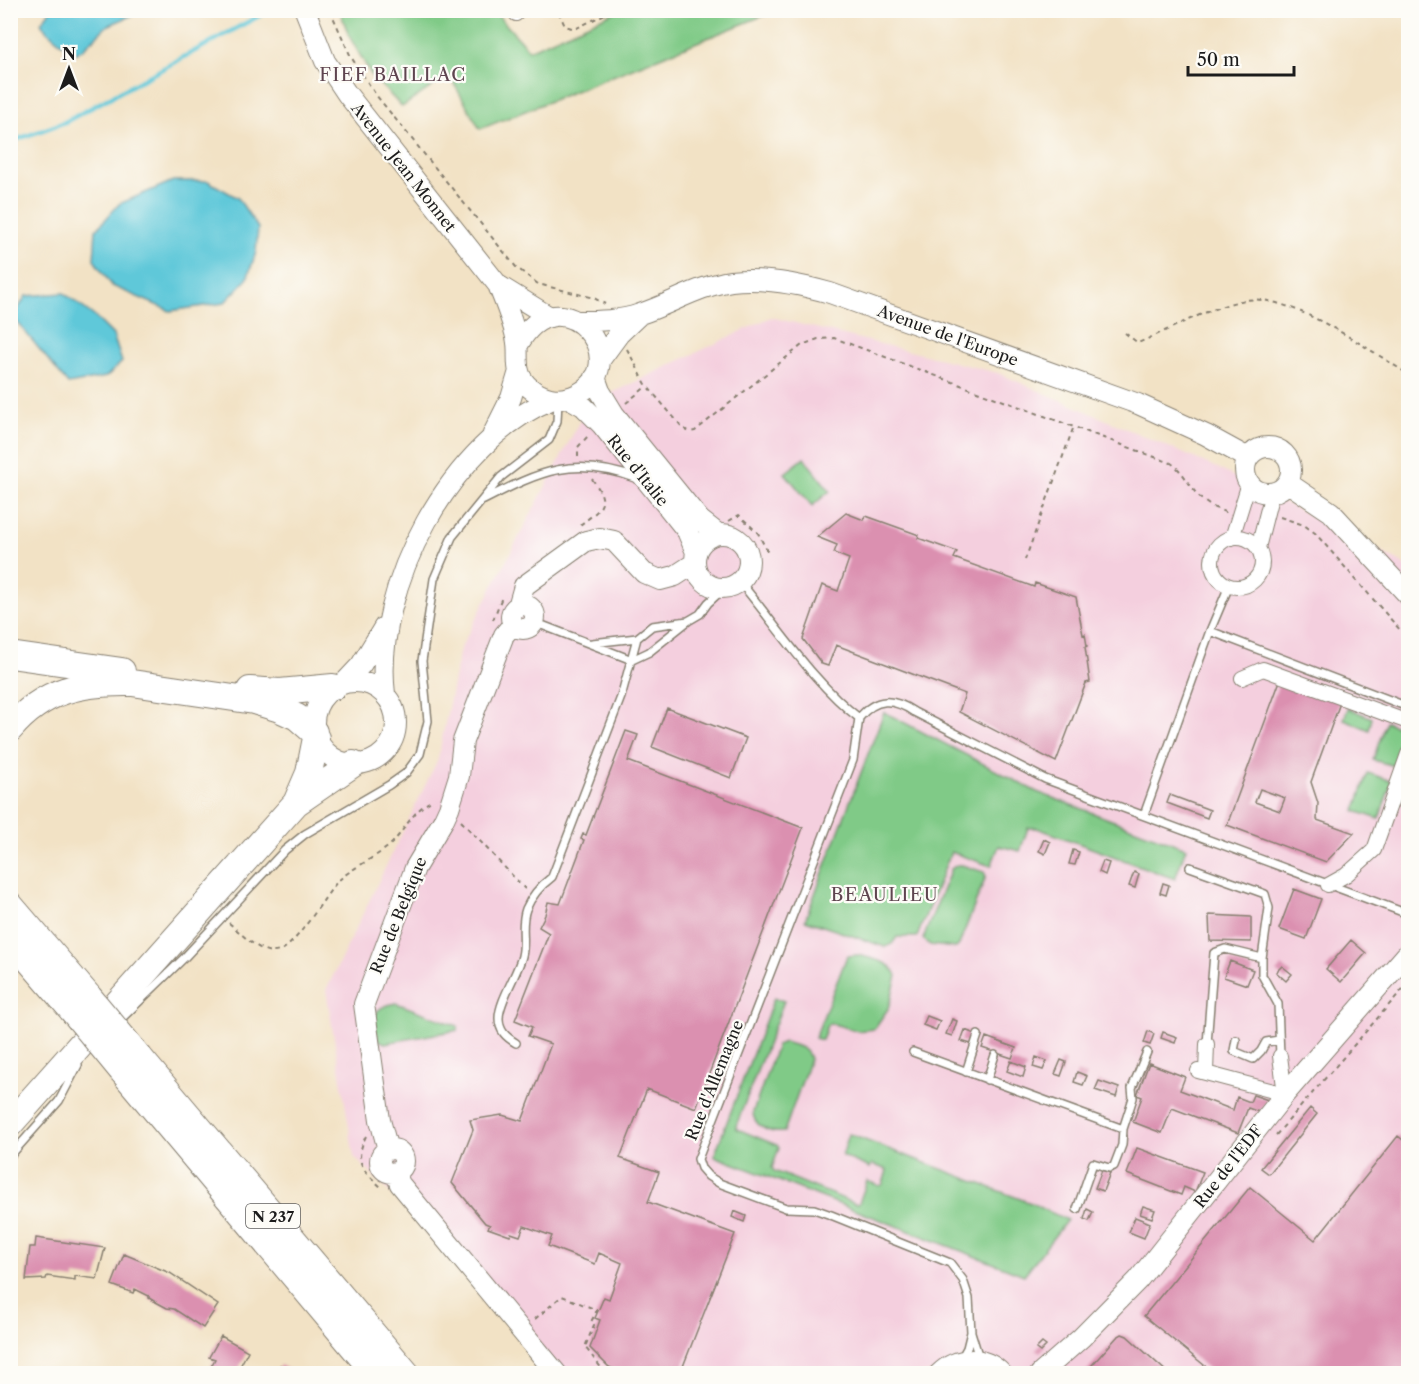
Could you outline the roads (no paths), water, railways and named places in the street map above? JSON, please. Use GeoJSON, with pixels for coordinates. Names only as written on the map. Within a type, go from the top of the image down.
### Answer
{"type":"FeatureCollection","features":[{"type":"Feature","properties":{"kind":"highway"},"geometry":{"type":"LineString","coordinates":[[10,655],[260,691],[309,691],[339,685]]}},
{"type":"Feature","properties":{"kind":"highway"},"geometry":{"type":"LineString","coordinates":[[10,729],[42,700],[86,684],[132,683],[254,701],[297,717],[315,735],[309,773],[296,803]]}},
{"type":"Feature","properties":{"kind":"highway"},"geometry":{"type":"LineString","coordinates":[[10,1124],[296,803],[353,764]]}},
{"type":"Feature","properties":{"kind":"highway"},"geometry":{"type":"LineString","coordinates":[[10,887],[52,954]]}},
{"type":"Feature","properties":{"kind":"highway","name":"N 237"},"geometry":{"type":"LineString","coordinates":[[10,905],[52,954],[80,1003]]}},
{"type":"Feature","properties":{"kind":"highway","name":"N 237"},"geometry":{"type":"LineString","coordinates":[[10,938],[80,1003],[376,1374]]}},
{"type":"Feature","properties":{"kind":"highway"},"geometry":{"type":"LineString","coordinates":[[10,960],[80,1003]]}},
{"type":"Feature","properties":{"kind":"highway","name":"N 237"},"geometry":{"type":"LineString","coordinates":[[131,1065],[407,1374]]}},
{"type":"Feature","properties":{"kind":"highway"},"geometry":{"type":"LineString","coordinates":[[10,1109],[43,1087]]}},
{"type":"Feature","properties":{"kind":"street","name":"Avenue Jean Monnet"},"geometry":{"type":"LineString","coordinates":[[305,10],[325,61],[347,94],[498,285],[512,321],[518,345]]}},
{"type":"Feature","properties":{"kind":"street","name":"Avenue de l'Europe"},"geometry":{"type":"LineString","coordinates":[[597,368],[616,327],[694,290],[731,281],[788,282],[830,292],[1138,404],[1206,435],[1248,458]]}},
{"type":"Feature","properties":{"kind":"street","name":"Avenue Jean Monnet"},"geometry":{"type":"LineString","coordinates":[[498,285],[550,317]]}},
{"type":"Feature","properties":{"kind":"street"},"geometry":{"type":"LineString","coordinates":[[560,399],[538,394],[526,384],[519,371],[516,354],[525,332],[536,322],[559,316],[616,327]]}},
{"type":"Feature","properties":{"kind":"street"},"geometry":{"type":"LineString","coordinates":[[339,685],[359,681],[374,686],[385,694],[396,716],[393,740],[386,750],[365,763],[353,764],[338,760],[325,751],[315,735],[313,719],[317,706],[323,696],[361,665],[387,622],[407,564],[432,511],[455,479],[492,436],[527,410],[580,393],[597,368],[597,344],[590,331],[577,321]]}},
{"type":"Feature","properties":{"kind":"street","name":"Rue d'Italie"},"geometry":{"type":"LineString","coordinates":[[597,368],[608,420],[649,484],[687,531],[696,557]]}},
{"type":"Feature","properties":{"kind":"street"},"geometry":{"type":"LineString","coordinates":[[492,436],[511,398],[519,371]]}},
{"type":"Feature","properties":{"kind":"street","name":"Rue d'Italie"},"geometry":{"type":"LineString","coordinates":[[560,399],[583,406],[608,420],[699,520],[718,534]]}},
{"type":"Feature","properties":{"kind":"street"},"geometry":{"type":"LineString","coordinates":[[1258,548],[1246,539],[1225,540],[1216,550],[1212,563],[1217,577],[1229,586],[1244,586],[1257,577],[1262,563],[1258,548],[1276,496],[1291,476],[1292,466],[1289,459],[1278,448],[1269,446],[1261,447],[1248,458],[1245,470],[1249,483],[1260,492],[1276,496],[1331,512],[1408,594]]}},
{"type":"Feature","properties":{"kind":"street"},"geometry":{"type":"LineString","coordinates":[[1232,538],[1249,483]]}},
{"type":"Feature","properties":{"kind":"street"},"geometry":{"type":"LineString","coordinates":[[718,534],[734,536],[740,540],[749,554],[749,569],[731,585],[713,587],[704,582],[697,573],[696,557],[705,540],[718,534]]}},
{"type":"Feature","properties":{"kind":"street","name":"Rue de Belgique"},"geometry":{"type":"LineString","coordinates":[[557,1374],[400,1184],[395,1172],[403,1166],[404,1159],[397,1150],[388,1150],[379,1111],[364,1004],[439,802],[459,776],[463,741],[504,635],[512,608],[524,586],[586,540],[600,538],[614,542],[644,573],[660,580],[675,576],[696,557]]}},
{"type":"Feature","properties":{"kind":"street"},"geometry":{"type":"LineString","coordinates":[[512,608],[530,607],[534,614],[534,622]]}},
{"type":"Feature","properties":{"kind":"street"},"geometry":{"type":"LineString","coordinates":[[385,694],[383,667],[387,622]]}},
{"type":"Feature","properties":{"kind":"street"},"geometry":{"type":"LineString","coordinates":[[1242,678],[1263,669],[1408,722]]}},
{"type":"Feature","properties":{"kind":"street"},"geometry":{"type":"LineString","coordinates":[[1328,885],[1346,875],[1374,850],[1402,792],[1408,754]]}},
{"type":"Feature","properties":{"kind":"street","name":"Rue de l'EDF"},"geometry":{"type":"LineString","coordinates":[[1040,1374],[1081,1338],[1138,1280],[1285,1094],[1408,952]]}},
{"type":"Feature","properties":{"kind":"street"},"geometry":{"type":"LineString","coordinates":[[1207,1044],[1202,1072],[1285,1094],[1280,1056]]}},
{"type":"Feature","properties":{"kind":"street"},"geometry":{"type":"LineString","coordinates":[[939,1374],[949,1365],[960,1360],[980,1360],[991,1364],[1002,1374]]}},
{"type":"Feature","properties":{"kind":"lane"},"geometry":{"type":"LineString","coordinates":[[92,1049],[184,958],[285,850],[305,834],[406,773],[420,754],[428,721],[422,661],[434,579],[453,537],[501,477],[549,440],[557,421],[560,399]]}},
{"type":"Feature","properties":{"kind":"lane"},"geometry":{"type":"LineString","coordinates":[[482,502],[523,480],[551,470],[583,467],[616,471],[649,484]]}},
{"type":"Feature","properties":{"kind":"lane"},"geometry":{"type":"LineString","coordinates":[[534,622],[632,660],[648,652],[700,614],[708,603],[731,585],[846,708],[859,718],[866,709],[875,704],[890,701],[902,704],[1045,779],[1408,914]]}},
{"type":"Feature","properties":{"kind":"lane"},"geometry":{"type":"LineString","coordinates":[[1144,815],[1210,631],[1229,586]]}},
{"type":"Feature","properties":{"kind":"lane"},"geometry":{"type":"LineString","coordinates":[[590,644],[637,638],[652,626],[688,621]]}},
{"type":"Feature","properties":{"kind":"lane"},"geometry":{"type":"LineString","coordinates":[[1210,631],[1408,707]]}},
{"type":"Feature","properties":{"kind":"lane"},"geometry":{"type":"LineString","coordinates":[[516,1043],[506,1037],[499,1019],[522,956],[524,942],[522,924],[532,897],[552,877],[621,697],[637,638]]}},
{"type":"Feature","properties":{"kind":"lane","name":"Rue d'Allemagne"},"geometry":{"type":"LineString","coordinates":[[859,718],[853,760],[698,1159],[701,1168],[718,1183],[786,1208],[814,1209],[950,1263],[963,1280],[969,1298],[971,1332],[980,1360]]}},
{"type":"Feature","properties":{"kind":"lane"},"geometry":{"type":"LineString","coordinates":[[1190,867],[1265,894],[1269,908],[1262,975],[1278,1004],[1280,1056]]}},
{"type":"Feature","properties":{"kind":"lane"},"geometry":{"type":"LineString","coordinates":[[1207,1044],[1214,953],[1225,950],[1262,958]]}},
{"type":"Feature","properties":{"kind":"lane"},"geometry":{"type":"LineString","coordinates":[[966,1072],[978,1035]]}},
{"type":"Feature","properties":{"kind":"lane"},"geometry":{"type":"LineString","coordinates":[[1236,1040],[1234,1051],[1253,1059],[1262,1052],[1266,1042],[1279,1040]]}},
{"type":"Feature","properties":{"kind":"lane"},"geometry":{"type":"LineString","coordinates":[[913,1052],[1123,1129]]}},
{"type":"Feature","properties":{"kind":"lane"},"geometry":{"type":"LineString","coordinates":[[1077,1209],[1093,1163],[1109,1168],[1114,1166],[1122,1145],[1132,1088],[1147,1052]]}},
{"type":"Feature","properties":{"kind":"lane"},"geometry":{"type":"LineString","coordinates":[[987,1080],[995,1055]]}},
{"type":"Feature","properties":{"kind":"lane"},"geometry":{"type":"LineString","coordinates":[[10,1156],[59,1101],[77,1066],[84,1058]]}},
{"type":"Feature","properties":{"kind":"lane"},"geometry":{"type":"LineString","coordinates":[[960,1360],[967,1348],[971,1332]]}},
{"type":"Feature","properties":{"kind":"water"},"geometry":{"type":"Polygon","coordinates":[[[50,11],[142,11],[107,26],[82,50],[74,54],[41,23],[50,11]]]}},
{"type":"Feature","properties":{"kind":"water"},"geometry":{"type":"Polygon","coordinates":[[[173,181],[208,181],[238,198],[258,228],[256,252],[247,279],[224,303],[170,311],[112,286],[94,260],[96,230],[119,204],[173,181]]]}},
{"type":"Feature","properties":{"kind":"water"},"geometry":{"type":"Polygon","coordinates":[[[64,293],[94,316],[113,335],[122,362],[106,377],[68,384],[13,317],[26,296],[64,293]]]}},
{"type":"Feature","properties":{"kind":"waterway"},"geometry":{"type":"LineString","coordinates":[[10,142],[65,122],[268,11]]}},
{"type":"Feature","properties":{"kind":"district","name":"FIEF BAILLAC"},"geometry":{"type":"Point","coordinates":[393,75]}},
{"type":"Feature","properties":{"kind":"district","name":"BEAULIEU"},"geometry":{"type":"Point","coordinates":[885,895]}}]}
